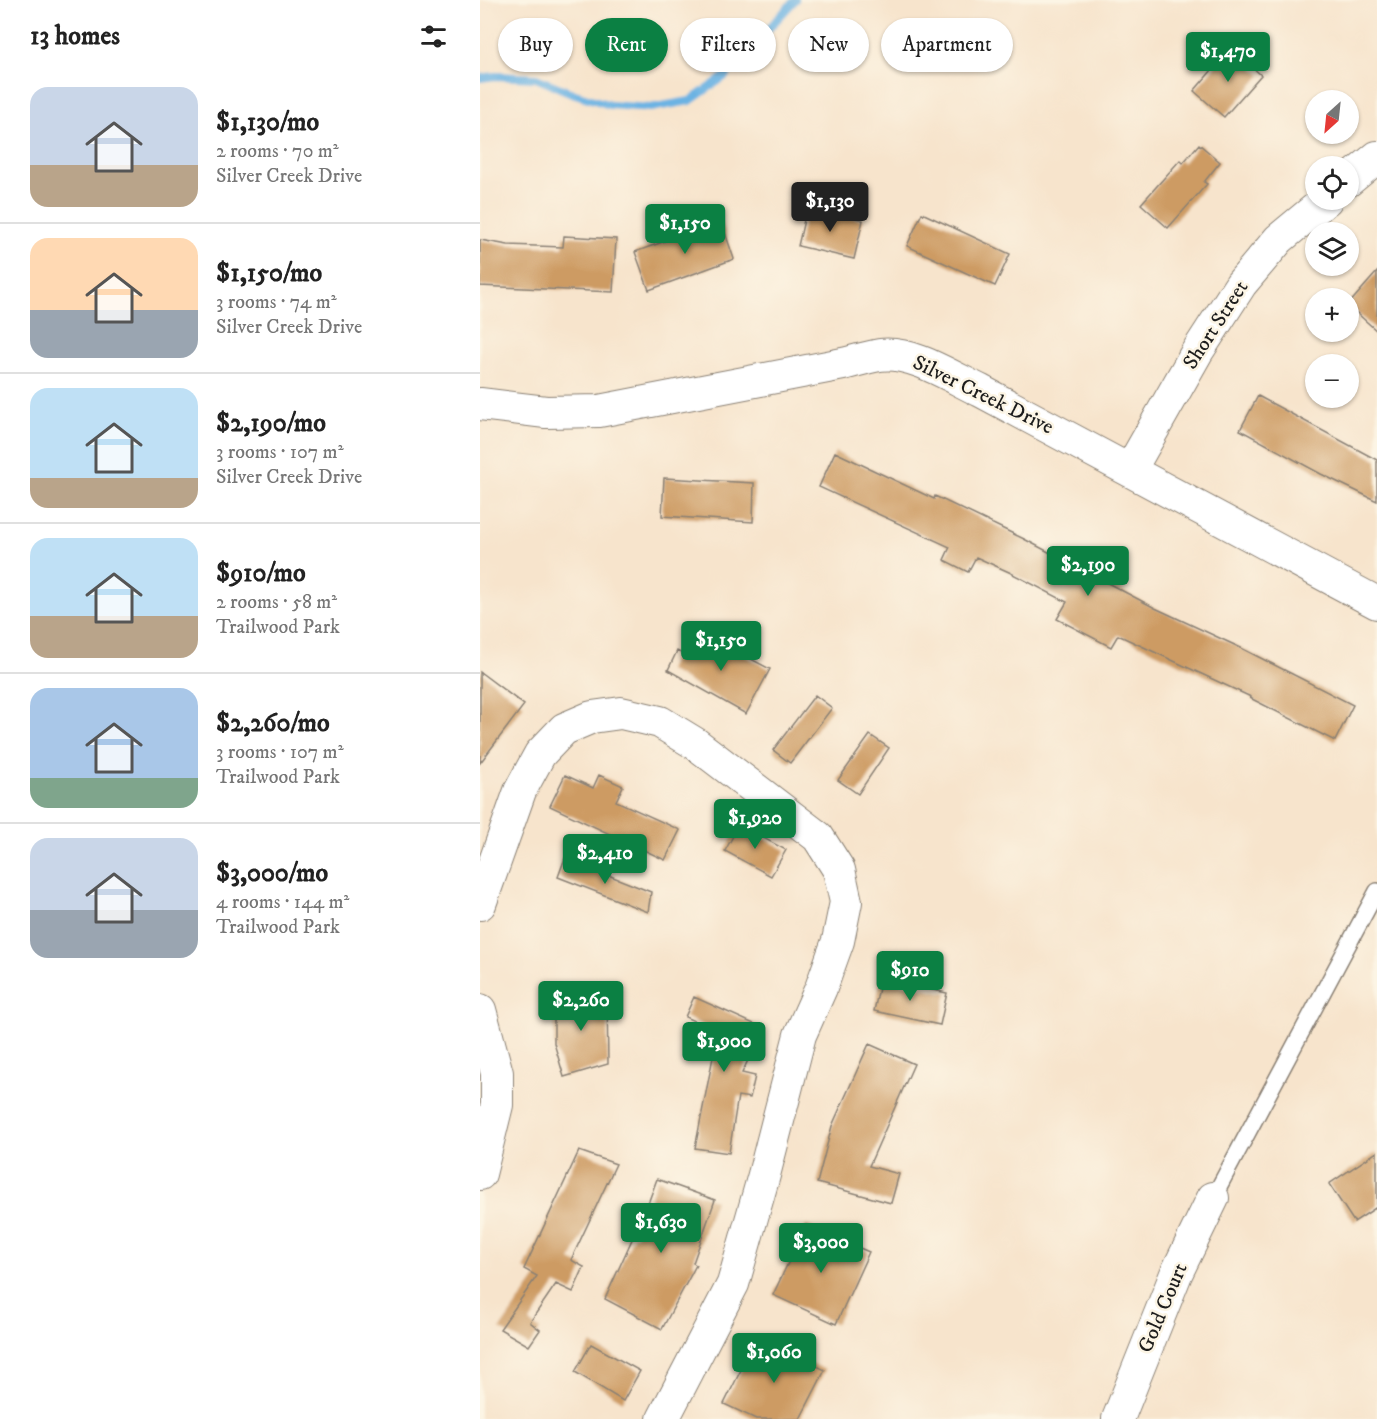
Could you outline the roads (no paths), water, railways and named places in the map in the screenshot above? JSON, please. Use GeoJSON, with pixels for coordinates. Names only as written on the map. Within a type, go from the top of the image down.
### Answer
{"type":"FeatureCollection","features":[{"type":"Feature","properties":{"kind":"street"},"geometry":{"type":"LineString","coordinates":[[1359,172],[1377,157]]}},
{"type":"Feature","properties":{"kind":"street","name":"Short Street"},"geometry":{"type":"LineString","coordinates":[[1130,470],[1197,352],[1241,284],[1279,239],[1314,210]]}},
{"type":"Feature","properties":{"kind":"street","name":"Silver Creek Drive"},"geometry":{"type":"LineString","coordinates":[[480,404],[546,412],[598,411],[881,355],[897,355],[916,360],[981,391],[1377,603]]}},
{"type":"Feature","properties":{"kind":"street"},"geometry":{"type":"LineString","coordinates":[[480,904],[520,790],[540,754],[564,729],[592,717],[621,713],[660,722],[696,744],[818,837],[839,870],[846,902],[838,941],[821,988],[800,1035],[733,1284],[663,1419]]}},
{"type":"Feature","properties":{"kind":"street"},"geometry":{"type":"LineString","coordinates":[[480,1010],[497,1073],[496,1105],[480,1174]]}},
{"type":"Feature","properties":{"kind":"street","name":"Gold Court"},"geometry":{"type":"LineString","coordinates":[[1118,1419],[1176,1274],[1213,1198]]}},
{"type":"Feature","properties":{"kind":"lane"},"geometry":{"type":"LineString","coordinates":[[1213,1198],[1377,891]]}},
{"type":"Feature","properties":{"kind":"waterway"},"geometry":{"type":"LineString","coordinates":[[480,78],[495,76],[536,78],[610,105],[650,108],[690,101],[724,77],[795,0]]}}]}
